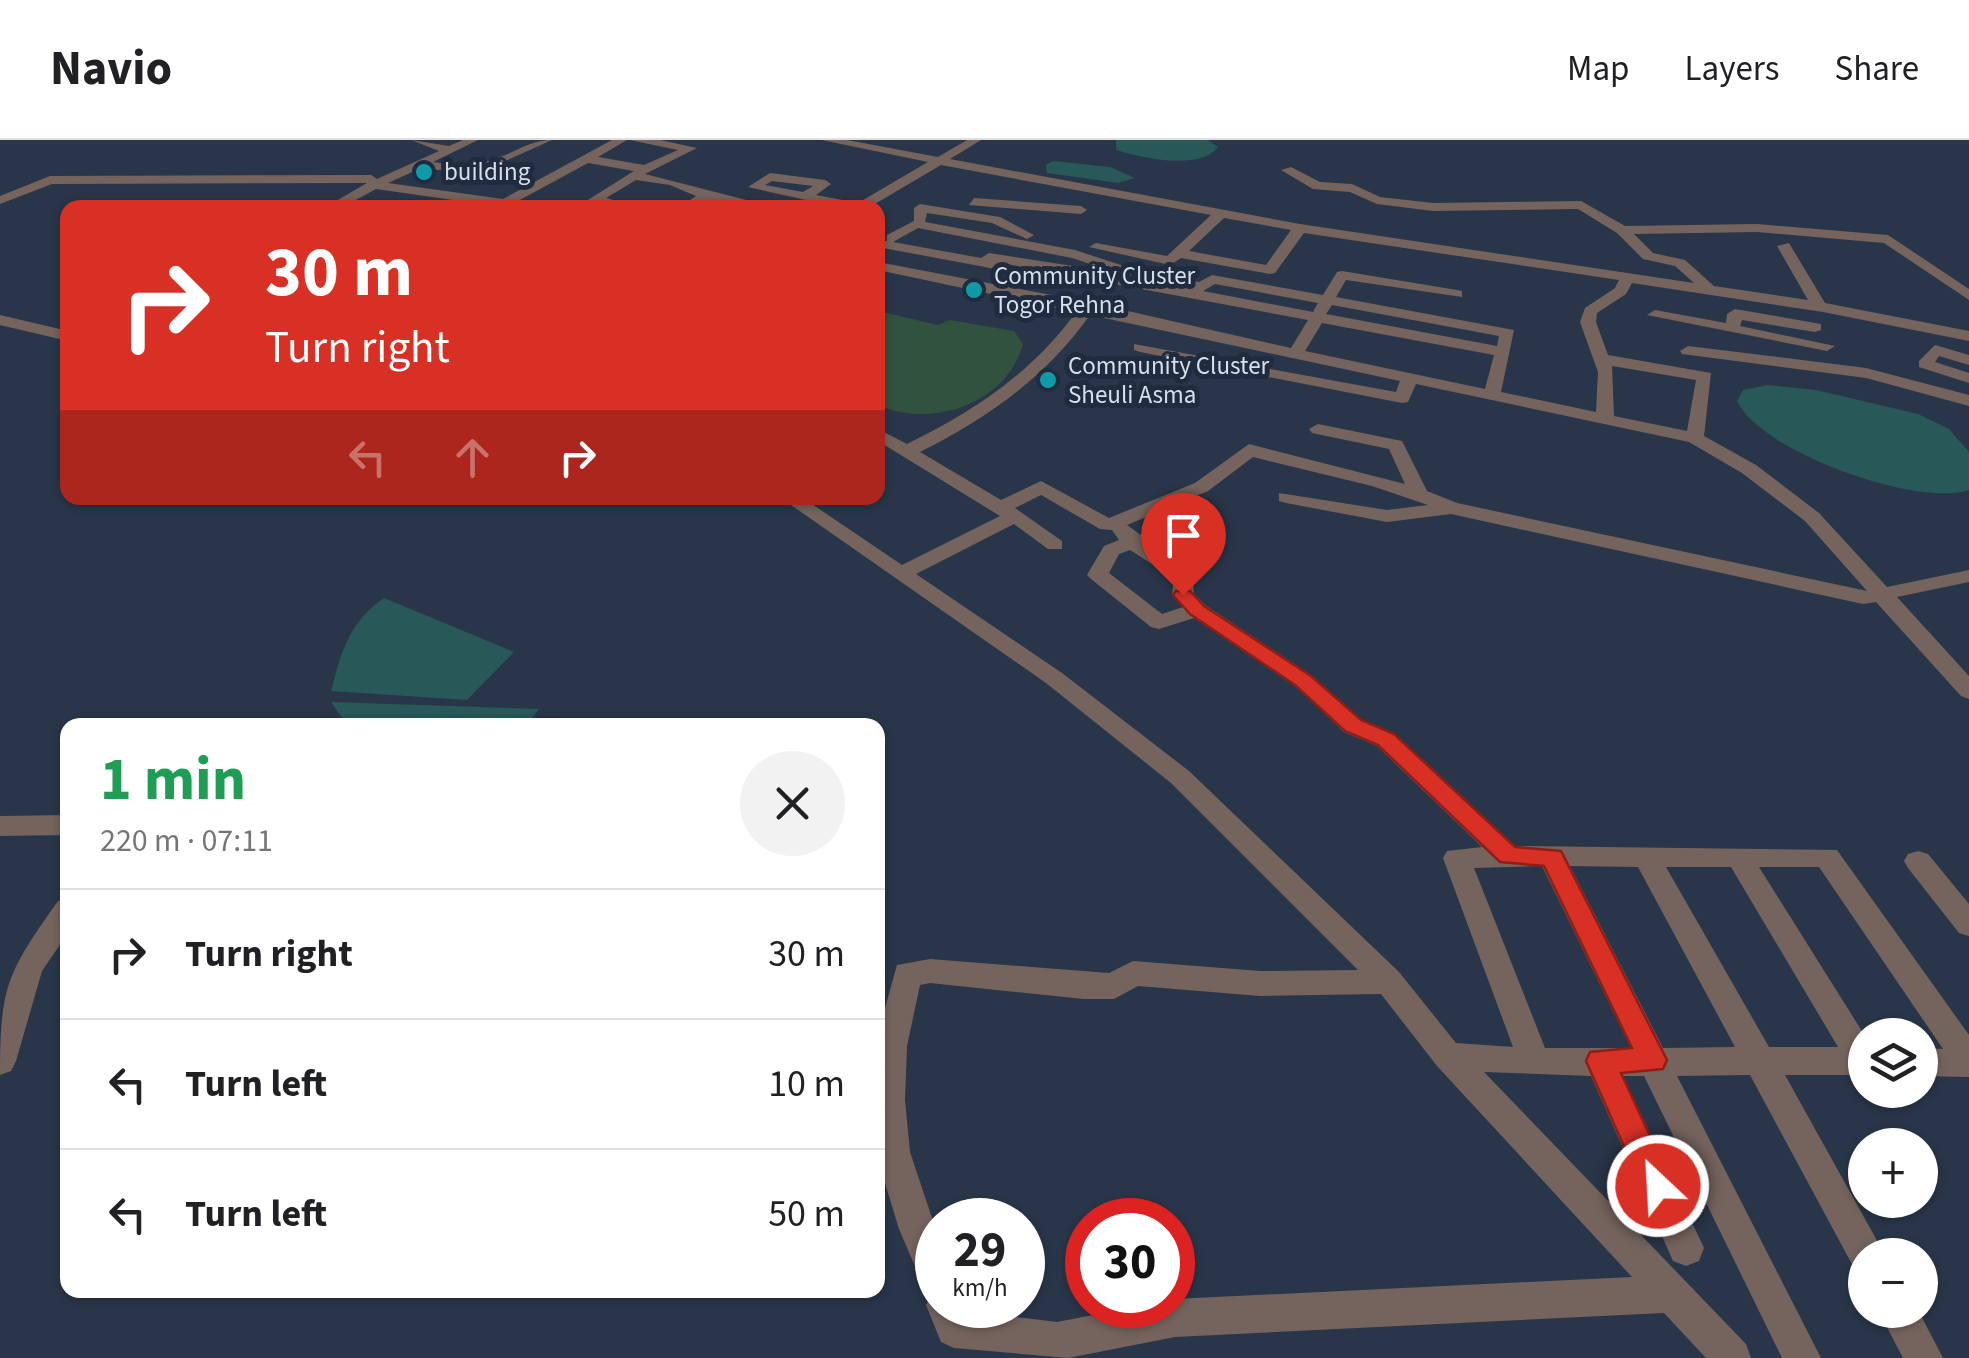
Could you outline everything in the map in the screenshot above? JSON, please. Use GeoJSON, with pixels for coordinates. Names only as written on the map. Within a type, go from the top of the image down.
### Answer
{"type":"FeatureCollection","features":[{"type":"Feature","properties":{"kind":"street"},"geometry":{"type":"LineString","coordinates":[[418,140],[448,150]]}},
{"type":"Feature","properties":{"kind":"street"},"geometry":{"type":"LineString","coordinates":[[345,200],[472,140]]}},
{"type":"Feature","properties":{"kind":"street"},"geometry":{"type":"LineString","coordinates":[[420,164],[461,171],[478,164],[498,166],[546,140]]}},
{"type":"Feature","properties":{"kind":"street"},"geometry":{"type":"LineString","coordinates":[[511,200],[621,140]]}},
{"type":"Feature","properties":{"kind":"street"},"geometry":{"type":"LineString","coordinates":[[595,200],[691,148],[636,140]]}},
{"type":"Feature","properties":{"kind":"street"},"geometry":{"type":"LineString","coordinates":[[828,140],[1300,228],[1819,306],[1969,336]]}},
{"type":"Feature","properties":{"kind":"street"},"geometry":{"type":"LineString","coordinates":[[871,200],[975,140]]}},
{"type":"Feature","properties":{"kind":"street"},"geometry":{"type":"LineString","coordinates":[[529,149],[588,158],[673,182],[710,200]]}},
{"type":"Feature","properties":{"kind":"street"},"geometry":{"type":"LineString","coordinates":[[1288,170],[1317,186],[1352,188],[1378,200],[1433,207],[1581,204],[1622,230],[1648,256],[1680,262],[1710,289]]}},
{"type":"Feature","properties":{"kind":"street"},"geometry":{"type":"LineString","coordinates":[[0,200],[50,180],[277,176],[370,179],[374,185],[491,200]]}},
{"type":"Feature","properties":{"kind":"street"},"geometry":{"type":"LineString","coordinates":[[886,189],[997,206],[1036,204],[1081,210]]}},
{"type":"Feature","properties":{"kind":"street"},"geometry":{"type":"LineString","coordinates":[[804,197],[819,200]]}},
{"type":"Feature","properties":{"kind":"street"},"geometry":{"type":"LineString","coordinates":[[699,200],[717,200]]}},
{"type":"Feature","properties":{"kind":"street"},"geometry":{"type":"LineString","coordinates":[[891,239],[920,208],[995,220],[1018,234]]}},
{"type":"Feature","properties":{"kind":"street"},"geometry":{"type":"LineString","coordinates":[[885,267],[1088,307],[1121,306],[1221,214]]}},
{"type":"Feature","properties":{"kind":"street"},"geometry":{"type":"LineString","coordinates":[[951,221],[1270,270],[1300,228]]}},
{"type":"Feature","properties":{"kind":"street"},"geometry":{"type":"LineString","coordinates":[[1622,230],[1756,228],[1888,239],[1969,296]]}},
{"type":"Feature","properties":{"kind":"street"},"geometry":{"type":"LineString","coordinates":[[891,239],[1003,241],[1075,254],[1128,272],[1118,280]]}},
{"type":"Feature","properties":{"kind":"street"},"geometry":{"type":"LineString","coordinates":[[891,239],[975,260],[1121,306],[1296,351],[1695,438],[1749,468],[1812,517],[1969,691]]}},
{"type":"Feature","properties":{"kind":"street"},"geometry":{"type":"LineString","coordinates":[[891,239],[975,260],[1147,285],[1202,287],[1212,279],[1332,296],[1508,333],[1492,393]]}},
{"type":"Feature","properties":{"kind":"street"},"geometry":{"type":"LineString","coordinates":[[975,260],[1003,241]]}},
{"type":"Feature","properties":{"kind":"street"},"geometry":{"type":"LineString","coordinates":[[1784,246],[1819,306]]}},
{"type":"Feature","properties":{"kind":"street"},"geometry":{"type":"LineString","coordinates":[[975,260],[1147,285],[1503,352]]}},
{"type":"Feature","properties":{"kind":"street"},"geometry":{"type":"LineString","coordinates":[[1296,351],[1332,296],[1336,274],[1457,294]]}},
{"type":"Feature","properties":{"kind":"street"},"geometry":{"type":"LineString","coordinates":[[1604,416],[1602,358],[1588,322],[1590,310],[1621,291],[1628,276]]}},
{"type":"Feature","properties":{"kind":"street"},"geometry":{"type":"LineString","coordinates":[[1270,278],[1332,296]]}},
{"type":"Feature","properties":{"kind":"street"},"geometry":{"type":"LineString","coordinates":[[908,450],[955,428],[1023,385],[1088,307]]}},
{"type":"Feature","properties":{"kind":"street"},"geometry":{"type":"LineString","coordinates":[[1730,331],[1735,314],[1822,328],[1828,352]]}},
{"type":"Feature","properties":{"kind":"street"},"geometry":{"type":"LineString","coordinates":[[1655,315],[1828,352],[1969,401]]}},
{"type":"Feature","properties":{"kind":"street"},"geometry":{"type":"LineString","coordinates":[[0,320],[60,334]]}},
{"type":"Feature","properties":{"kind":"street"},"geometry":{"type":"LineString","coordinates":[[1730,331],[1754,360]]}},
{"type":"Feature","properties":{"kind":"street"},"geometry":{"type":"LineString","coordinates":[[1914,344],[1969,360]]}},
{"type":"Feature","properties":{"kind":"street"},"geometry":{"type":"LineString","coordinates":[[1140,347],[1402,398],[1411,376]]}},
{"type":"Feature","properties":{"kind":"street"},"geometry":{"type":"LineString","coordinates":[[1935,350],[1925,364],[1969,378]]}},
{"type":"Feature","properties":{"kind":"street"},"geometry":{"type":"LineString","coordinates":[[1688,352],[1754,360],[1828,352]]}},
{"type":"Feature","properties":{"kind":"street"},"geometry":{"type":"LineString","coordinates":[[1602,358],[1705,377],[1695,438]]}},
{"type":"Feature","properties":{"kind":"street"},"geometry":{"type":"LineString","coordinates":[[1318,428],[1396,445],[1418,491]]}},
{"type":"Feature","properties":{"kind":"street"},"geometry":{"type":"LineString","coordinates":[[885,438],[1055,545]]}},
{"type":"Feature","properties":{"kind":"street"},"geometry":{"type":"LineString","coordinates":[[902,573],[1008,512],[1041,486],[1107,525],[1160,508],[1234,467],[1249,450],[1320,472],[1418,491],[1451,508],[1863,598],[1969,576]]}},
{"type":"Feature","properties":{"kind":"street"},"geometry":{"type":"LineString","coordinates":[[1286,497],[1387,516],[1451,508]]}},
{"type":"Feature","properties":{"kind":"street"},"geometry":{"type":"LineString","coordinates":[[802,505],[1054,678],[1180,776],[1388,981],[1448,1056],[1732,1358]]}},
{"type":"Feature","properties":{"kind":"street"},"geometry":{"type":"LineString","coordinates":[[1116,522],[1132,542],[1186,576],[1183,595],[1197,610],[1303,680],[1353,726],[1386,740],[1509,856]]}},
{"type":"Feature","properties":{"kind":"street"},"geometry":{"type":"LineString","coordinates":[[1132,542],[1111,550],[1098,575],[1159,622],[1197,610]]}},
{"type":"Feature","properties":{"kind":"street"},"geometry":{"type":"LineString","coordinates":[[0,826],[60,825]]}},
{"type":"Feature","properties":{"kind":"street"},"geometry":{"type":"LineString","coordinates":[[1646,856],[1858,1238]]}},
{"type":"Feature","properties":{"kind":"street"},"geometry":{"type":"LineString","coordinates":[[1738,857],[1848,1036]]}},
{"type":"Feature","properties":{"kind":"street"},"geometry":{"type":"LineString","coordinates":[[1535,1062],[1457,858],[1827,857],[1969,1062]]}},
{"type":"Feature","properties":{"kind":"street"},"geometry":{"type":"LineString","coordinates":[[1552,858],[1802,1358]]}},
{"type":"Feature","properties":{"kind":"street"},"geometry":{"type":"LineString","coordinates":[[1918,861],[1969,925]]}},
{"type":"Feature","properties":{"kind":"street"},"geometry":{"type":"LineString","coordinates":[[0,1061],[28,967],[60,920]]}},
{"type":"Feature","properties":{"kind":"street"},"geometry":{"type":"LineString","coordinates":[[915,1222],[896,1170],[887,1002],[914,971],[1084,986],[1114,986],[1133,973],[1219,984],[1314,988],[1388,981]]}},
{"type":"Feature","properties":{"kind":"street"},"geometry":{"type":"LineString","coordinates":[[1448,1056],[1535,1062],[1848,1062]]}},
{"type":"Feature","properties":{"kind":"street"},"geometry":{"type":"LineString","coordinates":[[1600,1061],[1686,1248]]}},
{"type":"Feature","properties":{"kind":"street"},"geometry":{"type":"LineString","coordinates":[[1938,1062],[1969,1062]]}},
{"type":"Feature","properties":{"kind":"street"},"geometry":{"type":"LineString","coordinates":[[954,1328],[1057,1340],[1175,1318],[1672,1294]]}},
{"type":"Feature","properties":{"kind":"street"},"geometry":{"type":"LineString","coordinates":[[1908,1328],[1924,1358]]}},
{"type":"Feature","properties":{"kind":"shaded area"},"geometry":{"type":"Polygon","coordinates":[[[1116,140],[1208,140],[1218,147],[1198,159],[1184,161],[1116,150],[1116,140]]]}},
{"type":"Feature","properties":{"kind":"shaded area"},"geometry":{"type":"Polygon","coordinates":[[[1053,161],[1110,167],[1135,178],[1118,183],[1047,173],[1046,165],[1053,161]]]}},
{"type":"Feature","properties":{"kind":"shaded area"},"geometry":{"type":"Polygon","coordinates":[[[885,313],[938,325],[950,320],[1014,331],[1023,344],[1014,365],[984,396],[943,412],[899,412],[885,407],[885,313]]]}},
{"type":"Feature","properties":{"kind":"shaded area"},"geometry":{"type":"Polygon","coordinates":[[[1768,385],[1816,390],[1918,414],[1949,429],[1969,452],[1969,490],[1945,493],[1879,483],[1807,456],[1776,439],[1752,420],[1737,401],[1743,390],[1768,385]]]}},
{"type":"Feature","properties":{"kind":"shaded area"},"geometry":{"type":"Polygon","coordinates":[[[384,598],[514,652],[467,700],[331,691],[354,628],[384,598]]]}},
{"type":"Feature","properties":{"kind":"shaded area"},"geometry":{"type":"Polygon","coordinates":[[[331,702],[539,709],[532,718],[342,718],[331,702]]]}},
{"type":"Feature","properties":{"kind":"place","name":"building"},"geometry":{"type":"Point","coordinates":[424,172]}},
{"type":"Feature","properties":{"kind":"place","name":"Community Cluster Togor Rehna"},"geometry":{"type":"Point","coordinates":[974,290]}},
{"type":"Feature","properties":{"kind":"place","name":"Community Cluster Sheuli Asma"},"geometry":{"type":"Point","coordinates":[1048,380]}},
{"type":"Feature","properties":{"kind":"route"},"geometry":{"type":"LineString","coordinates":[[1183,595],[1197,610],[1303,680],[1353,726],[1386,740],[1509,856],[1552,858],[1652,1060],[1600,1061],[1658,1186]]}}]}
